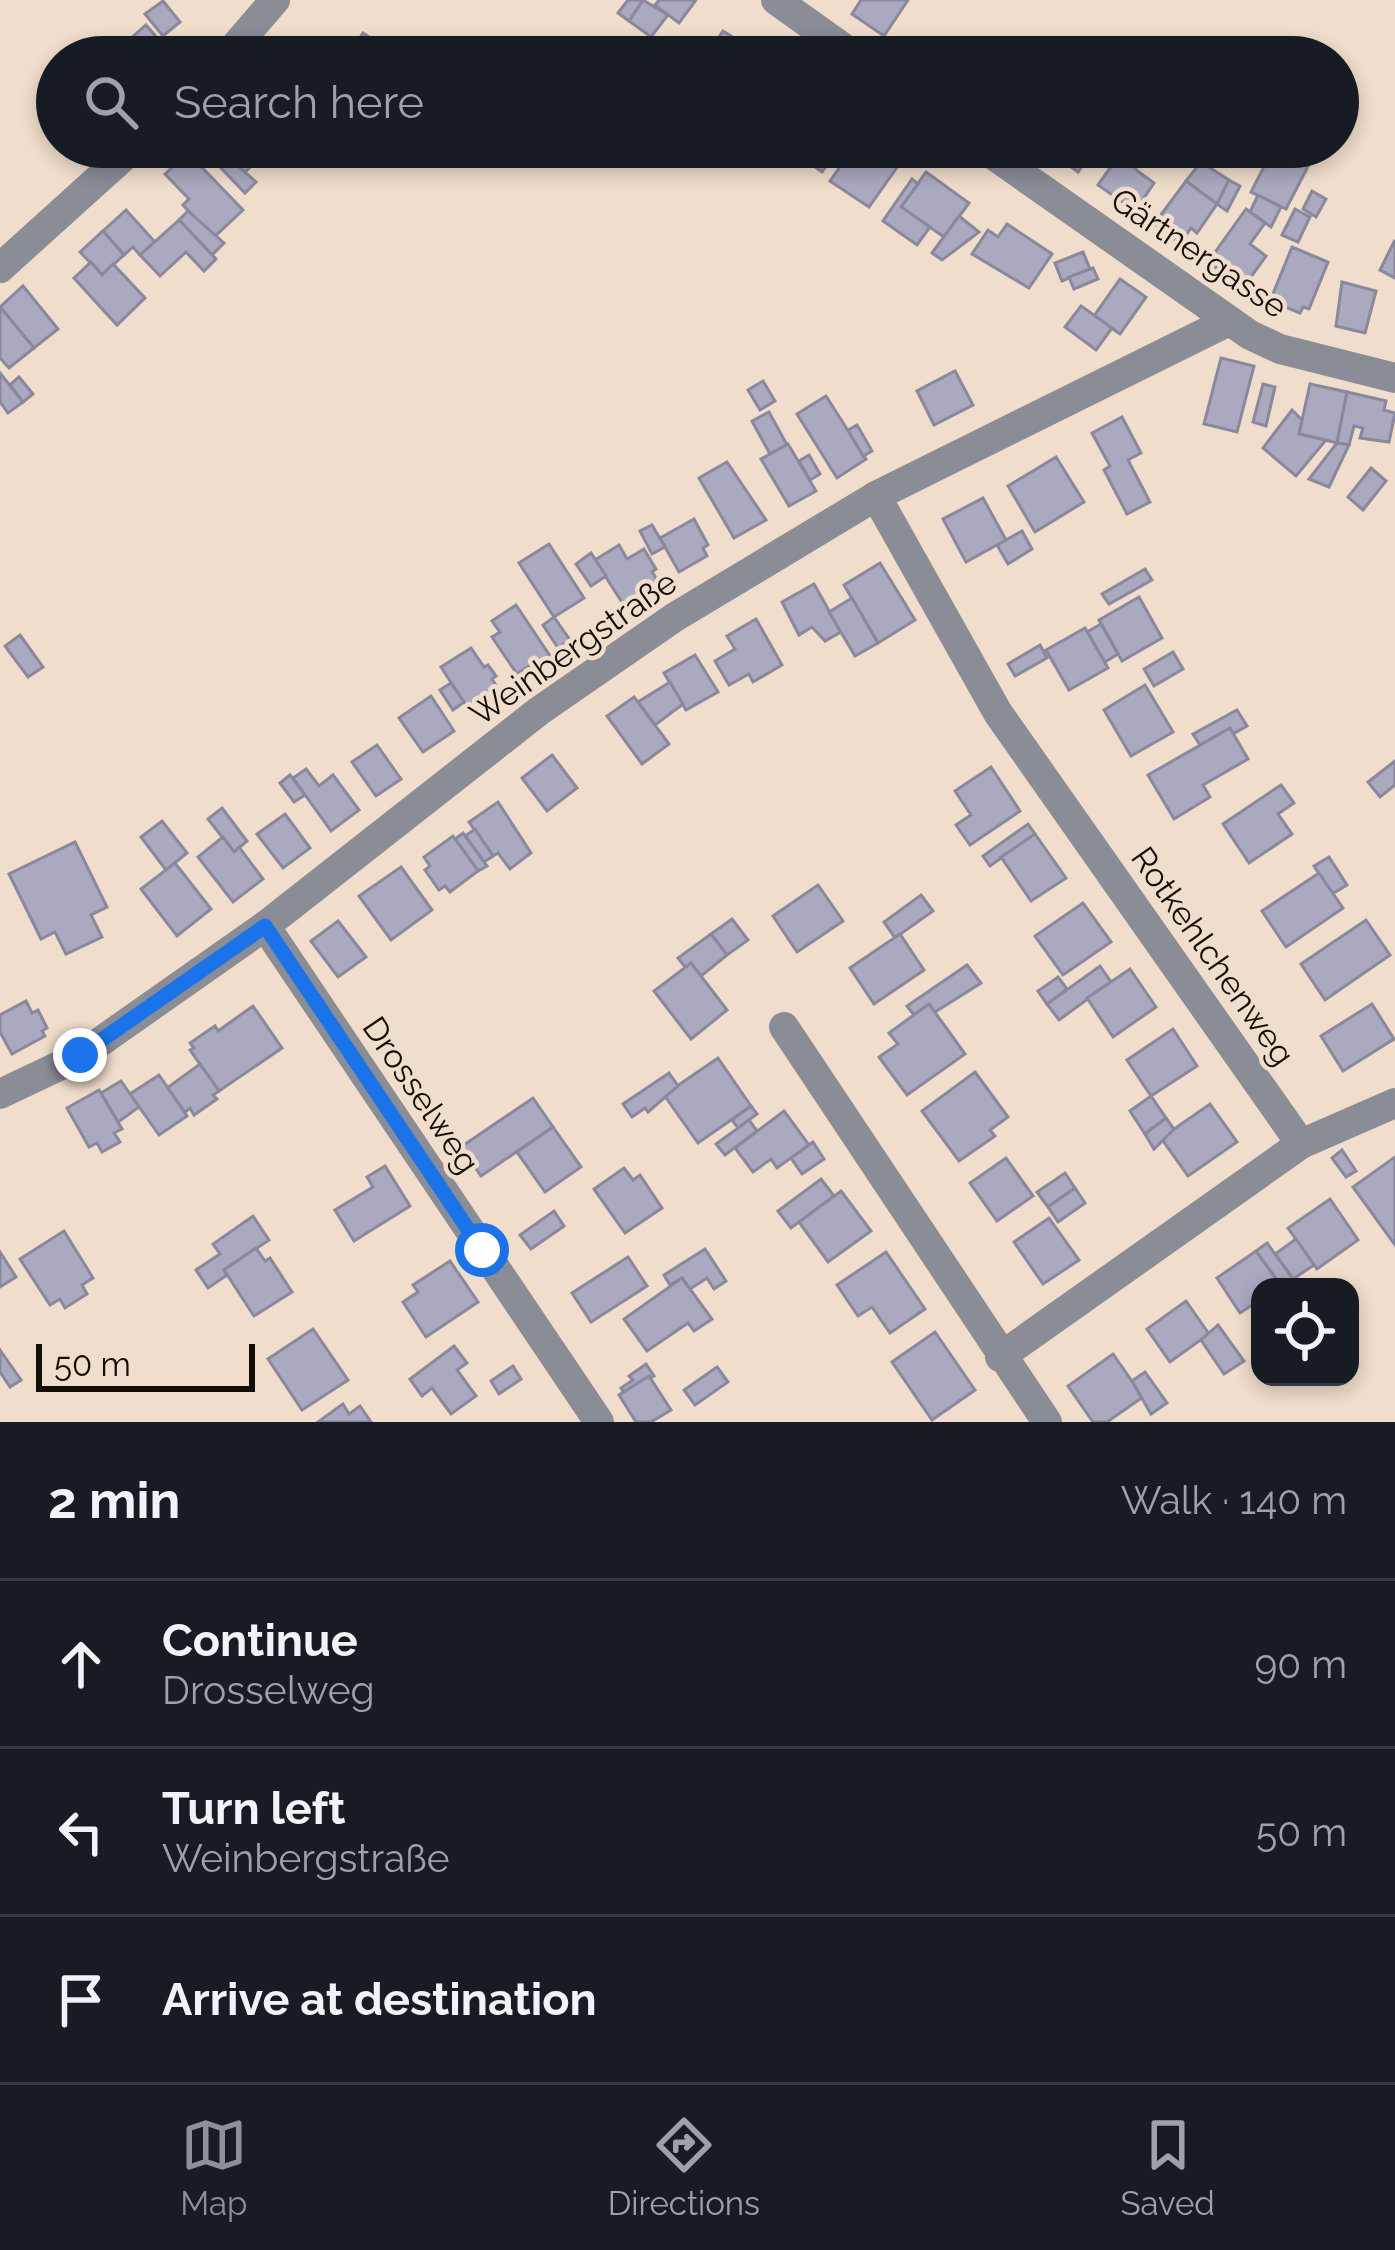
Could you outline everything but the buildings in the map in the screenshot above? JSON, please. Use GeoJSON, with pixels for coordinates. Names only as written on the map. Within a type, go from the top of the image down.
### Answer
{"type":"FeatureCollection","features":[{"type":"Feature","properties":{"kind":"street"},"geometry":{"type":"LineString","coordinates":[[244,36],[275,0]]}},
{"type":"Feature","properties":{"kind":"street"},"geometry":{"type":"LineString","coordinates":[[776,0],[827,36]]}},
{"type":"Feature","properties":{"kind":"street"},"geometry":{"type":"LineString","coordinates":[[0,268],[111,168]]}},
{"type":"Feature","properties":{"kind":"street","name":"Gärtnergasse"},"geometry":{"type":"LineString","coordinates":[[1011,168],[1227,322],[1280,349],[1395,378]]}},
{"type":"Feature","properties":{"kind":"street","name":"Weinbergstraße"},"geometry":{"type":"LineString","coordinates":[[0,1094],[80,1055],[265,926],[539,711],[675,617],[876,496],[1227,322]]}},
{"type":"Feature","properties":{"kind":"street","name":"Rotkehlchenweg"},"geometry":{"type":"LineString","coordinates":[[876,496],[998,712],[1300,1144]]}},
{"type":"Feature","properties":{"kind":"street","name":"Drosselweg"},"geometry":{"type":"LineString","coordinates":[[265,926],[599,1422]]}},
{"type":"Feature","properties":{"kind":"street"},"geometry":{"type":"LineString","coordinates":[[784,1027],[1047,1422]]}},
{"type":"Feature","properties":{"kind":"street"},"geometry":{"type":"LineString","coordinates":[[1000,1357],[1300,1144],[1395,1103]]}},
{"type":"Feature","properties":{"kind":"route"},"geometry":{"type":"LineString","coordinates":[[80,1055],[265,926],[482,1250]]}}]}
